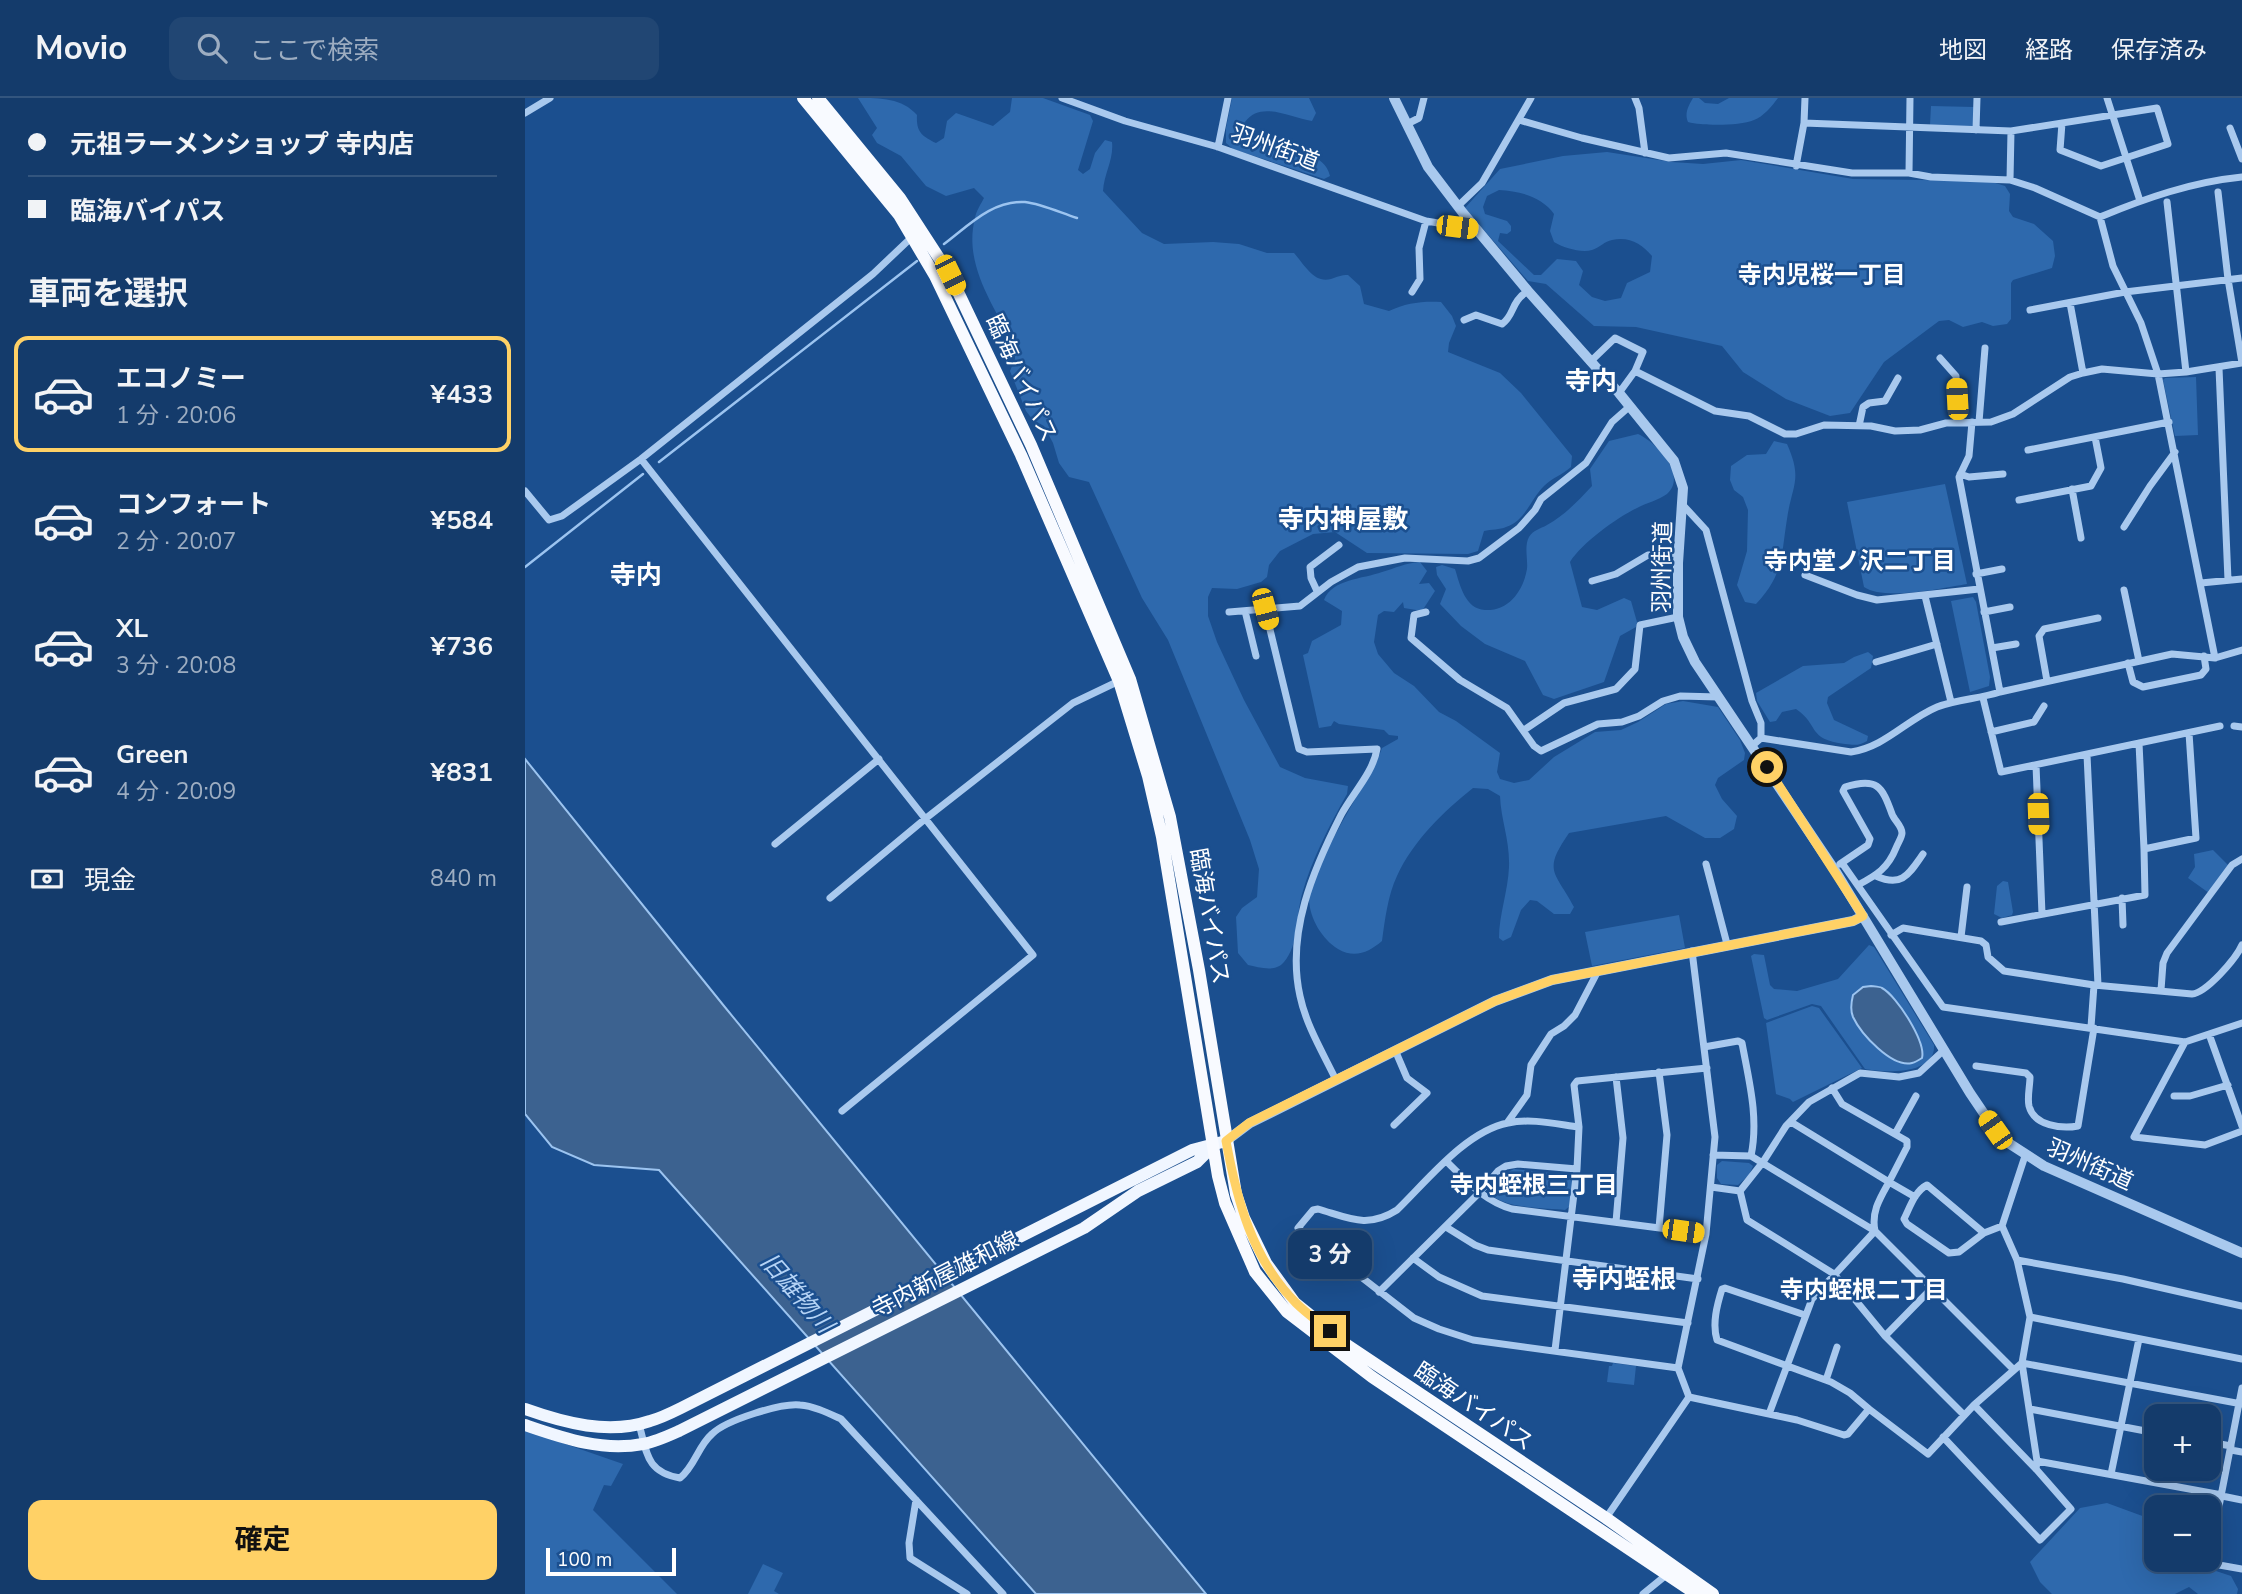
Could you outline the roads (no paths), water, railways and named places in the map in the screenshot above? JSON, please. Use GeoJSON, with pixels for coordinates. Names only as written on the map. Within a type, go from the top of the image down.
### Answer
{"type":"FeatureCollection","features":[{"type":"Feature","properties":{"kind":"highway","name":"臨海バイパス"},"geometry":{"type":"LineString","coordinates":[[803,98],[899,215],[917,232]]}},
{"type":"Feature","properties":{"kind":"highway","name":"臨海バイパス"},"geometry":{"type":"LineString","coordinates":[[818,98],[865,153],[917,232],[950,275],[1031,445],[1124,680],[1170,817],[1199,970],[1225,1203],[1255,1272],[1287,1312],[1372,1377],[1672,1571],[1713,1594]]}},
{"type":"Feature","properties":{"kind":"highway","name":"臨海バイパス"},"geometry":{"type":"LineString","coordinates":[[1220,1143],[1244,1218],[1266,1263],[1295,1303],[1347,1345],[1606,1518],[1696,1594]]}},
{"type":"Feature","properties":{"kind":"main road","name":"寺内新屋雄和線"},"geometry":{"type":"LineString","coordinates":[[525,1409],[556,1420],[597,1427],[649,1422],[1192,1150],[1220,1143]]}},
{"type":"Feature","properties":{"kind":"main road","name":"寺内新屋雄和線"},"geometry":{"type":"LineString","coordinates":[[525,1425],[578,1443],[612,1446],[644,1444],[715,1415],[1084,1228],[1138,1191],[1197,1162],[1220,1143]]}},
{"type":"Feature","properties":{"kind":"street"},"geometry":{"type":"LineString","coordinates":[[525,113],[550,98]]}},
{"type":"Feature","properties":{"kind":"street","name":"羽州街道"},"geometry":{"type":"LineString","coordinates":[[1062,98],[1125,121],[1218,147],[1426,221],[1475,229],[1619,393],[1674,461],[1683,488],[1678,617],[1683,637],[1695,662],[1719,697],[1757,742],[1838,865],[1863,916],[1995,1130],[2025,1156],[2062,1175],[2242,1252]]}},
{"type":"Feature","properties":{"kind":"street"},"geometry":{"type":"LineString","coordinates":[[1218,147],[1228,98]]}},
{"type":"Feature","properties":{"kind":"street"},"geometry":{"type":"LineString","coordinates":[[1394,98],[1428,167],[1475,229]]}},
{"type":"Feature","properties":{"kind":"street"},"geometry":{"type":"LineString","coordinates":[[1407,124],[1419,118],[1424,98]]}},
{"type":"Feature","properties":{"kind":"street"},"geometry":{"type":"LineString","coordinates":[[1458,206],[1482,183],[1531,98]]}},
{"type":"Feature","properties":{"kind":"street"},"geometry":{"type":"LineString","coordinates":[[1635,98],[1639,108],[1645,153]]}},
{"type":"Feature","properties":{"kind":"street"},"geometry":{"type":"LineString","coordinates":[[1796,166],[1804,123],[1805,98]]}},
{"type":"Feature","properties":{"kind":"street"},"geometry":{"type":"LineString","coordinates":[[1909,173],[1910,98]]}},
{"type":"Feature","properties":{"kind":"street"},"geometry":{"type":"LineString","coordinates":[[1976,130],[1977,98]]}},
{"type":"Feature","properties":{"kind":"street"},"geometry":{"type":"LineString","coordinates":[[2107,98],[2140,201]]}},
{"type":"Feature","properties":{"kind":"street"},"geometry":{"type":"LineString","coordinates":[[1804,123],[2011,131],[2157,108],[2168,144],[2101,166],[2060,150],[2062,123]]}},
{"type":"Feature","properties":{"kind":"street"},"geometry":{"type":"LineString","coordinates":[[1519,120],[1645,153],[1683,159],[1709,153],[1726,153],[1852,173],[1909,173],[1931,177],[2010,180],[2035,188],[2100,217],[2201,182],[2242,177]]}},
{"type":"Feature","properties":{"kind":"street"},"geometry":{"type":"LineString","coordinates":[[2230,128],[2242,159]]}},
{"type":"Feature","properties":{"kind":"street"},"geometry":{"type":"LineString","coordinates":[[2010,180],[2011,131]]}},
{"type":"Feature","properties":{"kind":"street"},"geometry":{"type":"LineString","coordinates":[[1635,371],[1716,411],[1749,416],[1785,434],[1796,434],[1825,425],[1895,431],[1920,430],[1946,423],[1991,422],[2007,417],[2053,385],[2083,373],[2102,369],[2158,374],[2242,363],[2228,279],[2218,192]]}},
{"type":"Feature","properties":{"kind":"street"},"geometry":{"type":"LineString","coordinates":[[2167,202],[2186,372]]}},
{"type":"Feature","properties":{"kind":"street"},"geometry":{"type":"LineString","coordinates":[[2100,217],[2113,266],[2141,323],[2158,374],[2215,658]]}},
{"type":"Feature","properties":{"kind":"street"},"geometry":{"type":"LineString","coordinates":[[1412,292],[1420,279],[1419,248],[1426,221]]}},
{"type":"Feature","properties":{"kind":"street"},"geometry":{"type":"LineString","coordinates":[[525,491],[549,520],[562,516],[641,459],[873,274],[917,232]]}},
{"type":"Feature","properties":{"kind":"street"},"geometry":{"type":"LineString","coordinates":[[2030,310],[2125,292],[2242,278]]}},
{"type":"Feature","properties":{"kind":"street"},"geometry":{"type":"LineString","coordinates":[[1464,320],[1476,315],[1502,324],[1506,322],[1518,298],[1528,292]]}},
{"type":"Feature","properties":{"kind":"street"},"geometry":{"type":"LineString","coordinates":[[2070,303],[2083,373]]}},
{"type":"Feature","properties":{"kind":"street"},"geometry":{"type":"LineString","coordinates":[[1590,362],[1615,338],[1643,352],[1635,371],[1619,393]]}},
{"type":"Feature","properties":{"kind":"street"},"geometry":{"type":"LineString","coordinates":[[1985,348],[1976,422],[1969,456],[1960,474],[1960,489],[2000,692]]}},
{"type":"Feature","properties":{"kind":"street"},"geometry":{"type":"LineString","coordinates":[[1940,358],[1955,376],[1957,422]]}},
{"type":"Feature","properties":{"kind":"street"},"geometry":{"type":"LineString","coordinates":[[2219,368],[2228,580]]}},
{"type":"Feature","properties":{"kind":"street"},"geometry":{"type":"LineString","coordinates":[[1859,426],[1863,407],[1869,403],[1885,401],[1898,378]]}},
{"type":"Feature","properties":{"kind":"street"},"geometry":{"type":"LineString","coordinates":[[1229,612],[1300,606],[1317,591],[1358,567],[1384,561],[1405,558],[1468,561],[1479,558],[1518,528],[1535,510],[1541,499],[1585,463],[1612,422],[1629,407]]}},
{"type":"Feature","properties":{"kind":"street"},"geometry":{"type":"LineString","coordinates":[[2028,450],[2169,422]]}},
{"type":"Feature","properties":{"kind":"street"},"geometry":{"type":"LineString","coordinates":[[2019,500],[2091,486],[2101,468],[2095,437]]}},
{"type":"Feature","properties":{"kind":"street"},"geometry":{"type":"LineString","coordinates":[[2124,527],[2175,452]]}},
{"type":"Feature","properties":{"kind":"street"},"geometry":{"type":"LineString","coordinates":[[641,459],[1033,955],[842,1111]]}},
{"type":"Feature","properties":{"kind":"street"},"geometry":{"type":"LineString","coordinates":[[1960,474],[1969,477],[2003,474]]}},
{"type":"Feature","properties":{"kind":"street"},"geometry":{"type":"LineString","coordinates":[[2072,489],[2081,538]]}},
{"type":"Feature","properties":{"kind":"street"},"geometry":{"type":"LineString","coordinates":[[1682,504],[1706,530],[1752,701],[1761,723],[1757,742],[1851,752],[1865,750],[1927,712],[1951,702],[1983,698],[2172,654],[2215,658],[2242,650]]}},
{"type":"Feature","properties":{"kind":"street"},"geometry":{"type":"LineString","coordinates":[[1317,591],[1310,567],[1339,545]]}},
{"type":"Feature","properties":{"kind":"street"},"geometry":{"type":"LineString","coordinates":[[1592,582],[1616,574],[1648,555],[1679,553]]}},
{"type":"Feature","properties":{"kind":"street"},"geometry":{"type":"LineString","coordinates":[[1976,574],[2003,569]]}},
{"type":"Feature","properties":{"kind":"street"},"geometry":{"type":"LineString","coordinates":[[1805,575],[1877,600],[1979,589]]}},
{"type":"Feature","properties":{"kind":"street"},"geometry":{"type":"LineString","coordinates":[[2201,583],[2242,579]]}},
{"type":"Feature","properties":{"kind":"street"},"geometry":{"type":"LineString","coordinates":[[2124,590],[2139,661]]}},
{"type":"Feature","properties":{"kind":"street"},"geometry":{"type":"LineString","coordinates":[[1925,596],[1951,702]]}},
{"type":"Feature","properties":{"kind":"street"},"geometry":{"type":"LineString","coordinates":[[1984,612],[2010,607]]}},
{"type":"Feature","properties":{"kind":"street"},"geometry":{"type":"LineString","coordinates":[[1265,609],[1299,748],[1307,752],[1377,749],[1371,765],[1322,853],[1304,900],[1298,943],[1296,965],[1300,996],[1308,1020],[1336,1080]]}},
{"type":"Feature","properties":{"kind":"street"},"geometry":{"type":"LineString","coordinates":[[1245,611],[1256,656]]}},
{"type":"Feature","properties":{"kind":"street"},"geometry":{"type":"LineString","coordinates":[[1426,612],[1414,615],[1412,638],[1460,680],[1507,708],[1534,746],[1541,751],[1598,724],[1622,722],[1639,716],[1663,701],[1680,696],[1719,697]]}},
{"type":"Feature","properties":{"kind":"street"},"geometry":{"type":"LineString","coordinates":[[1524,730],[1564,703],[1616,689],[1635,669],[1640,625],[1678,617]]}},
{"type":"Feature","properties":{"kind":"street"},"geometry":{"type":"LineString","coordinates":[[2047,681],[2039,636],[2041,632],[2044,629],[2098,618]]}},
{"type":"Feature","properties":{"kind":"street"},"geometry":{"type":"LineString","coordinates":[[1877,662],[1937,644]]}},
{"type":"Feature","properties":{"kind":"street"},"geometry":{"type":"LineString","coordinates":[[1992,648],[2016,644]]}},
{"type":"Feature","properties":{"kind":"street"},"geometry":{"type":"LineString","coordinates":[[2128,663],[2133,682],[2143,687],[2200,675],[2206,669],[2204,656]]}},
{"type":"Feature","properties":{"kind":"street"},"geometry":{"type":"LineString","coordinates":[[830,898],[925,819],[1073,703],[1124,680]]}},
{"type":"Feature","properties":{"kind":"street"},"geometry":{"type":"LineString","coordinates":[[1983,698],[2001,772],[2220,726]]}},
{"type":"Feature","properties":{"kind":"street"},"geometry":{"type":"LineString","coordinates":[[1991,732],[2034,722],[2044,706]]}},
{"type":"Feature","properties":{"kind":"street"},"geometry":{"type":"LineString","coordinates":[[2144,849],[2196,838],[2189,733]]}},
{"type":"Feature","properties":{"kind":"street"},"geometry":{"type":"LineString","coordinates":[[2001,922],[2145,895],[2139,743]]}},
{"type":"Feature","properties":{"kind":"street"},"geometry":{"type":"LineString","coordinates":[[1976,1066],[2026,1073],[2030,1077],[2030,1111],[2037,1118],[2055,1127],[2078,1126],[2093,1027],[2096,985],[2087,755]]}},
{"type":"Feature","properties":{"kind":"street"},"geometry":{"type":"LineString","coordinates":[[775,844],[879,759]]}},
{"type":"Feature","properties":{"kind":"street"},"geometry":{"type":"LineString","coordinates":[[2036,765],[2042,914]]}},
{"type":"Feature","properties":{"kind":"street"},"geometry":{"type":"LineString","coordinates":[[1859,885],[1883,871],[1892,859],[1902,829],[1892,816],[1883,790],[1867,783],[1853,784],[1845,787],[1843,791],[1870,839],[1868,845],[1838,865],[1859,885],[1943,1007],[2185,1042],[2242,1023]]}},
{"type":"Feature","properties":{"kind":"street"},"geometry":{"type":"LineString","coordinates":[[1875,876],[1887,881],[1898,881],[1911,871],[1923,854]]}},
{"type":"Feature","properties":{"kind":"street"},"geometry":{"type":"LineString","coordinates":[[2161,990],[2163,963],[2167,954],[2232,865],[2242,859]]}},
{"type":"Feature","properties":{"kind":"street"},"geometry":{"type":"LineString","coordinates":[[1706,864],[1727,944]]}},
{"type":"Feature","properties":{"kind":"street"},"geometry":{"type":"LineString","coordinates":[[1961,937],[1968,887]]}},
{"type":"Feature","properties":{"kind":"street"},"geometry":{"type":"LineString","coordinates":[[2122,898],[2123,925]]}},
{"type":"Feature","properties":{"kind":"street"},"geometry":{"type":"LineString","coordinates":[[1220,1143],[1249,1123],[1495,1001],[1531,986],[1692,951],[1853,921],[1863,916]]}},
{"type":"Feature","properties":{"kind":"street"},"geometry":{"type":"LineString","coordinates":[[1891,935],[1903,928],[1981,941],[1986,945],[1988,957],[2004,971],[2096,985],[2200,994],[2236,959],[2242,945]]}},
{"type":"Feature","properties":{"kind":"street"},"geometry":{"type":"LineString","coordinates":[[1689,1397],[1678,1368],[1706,1234],[1715,1136],[1692,951]]}},
{"type":"Feature","properties":{"kind":"street"},"geometry":{"type":"LineString","coordinates":[[1507,1123],[1527,1095],[1531,1065],[1551,1034],[1575,1015],[1598,971]]}},
{"type":"Feature","properties":{"kind":"street"},"geometry":{"type":"LineString","coordinates":[[2209,1034],[2242,1126]]}},
{"type":"Feature","properties":{"kind":"street"},"geometry":{"type":"LineString","coordinates":[[1704,1047],[1738,1041],[1742,1043],[1754,1112],[1755,1138],[1751,1156]]}},
{"type":"Feature","properties":{"kind":"street"},"geometry":{"type":"LineString","coordinates":[[2185,1042],[2134,1137],[2205,1145],[2242,1131]]}},
{"type":"Feature","properties":{"kind":"street"},"geometry":{"type":"LineString","coordinates":[[1394,1125],[1427,1093],[1407,1078],[1395,1050]]}},
{"type":"Feature","properties":{"kind":"street"},"geometry":{"type":"LineString","coordinates":[[1740,1191],[1809,1102],[1860,1073],[1899,1077],[1919,1073],[1944,1050]]}},
{"type":"Feature","properties":{"kind":"street"},"geometry":{"type":"LineString","coordinates":[[1555,1350],[1577,1170],[1579,1127],[1574,1085],[1577,1082],[1616,1077],[1707,1068]]}},
{"type":"Feature","properties":{"kind":"street"},"geometry":{"type":"LineString","coordinates":[[1658,1072],[1667,1135],[1659,1228]]}},
{"type":"Feature","properties":{"kind":"street"},"geometry":{"type":"LineString","coordinates":[[1616,1077],[1623,1138],[1616,1222]]}},
{"type":"Feature","properties":{"kind":"street"},"geometry":{"type":"LineString","coordinates":[[2174,1096],[2190,1096],[2228,1085]]}},
{"type":"Feature","properties":{"kind":"street"},"geometry":{"type":"LineString","coordinates":[[1832,1088],[1842,1104],[1907,1141],[1907,1147],[1874,1210],[1875,1231]]}},
{"type":"Feature","properties":{"kind":"street"},"geometry":{"type":"LineString","coordinates":[[1895,1134],[1916,1096]]}},
{"type":"Feature","properties":{"kind":"street"},"geometry":{"type":"LineString","coordinates":[[1579,1127],[1531,1121],[1507,1123],[1468,1141],[1397,1210],[1385,1218],[1374,1222],[1361,1221],[1318,1209],[1313,1210],[1298,1228],[1414,1318],[1439,1329],[1473,1340],[1678,1368]]}},
{"type":"Feature","properties":{"kind":"street"},"geometry":{"type":"LineString","coordinates":[[1791,1122],[1915,1197]]}},
{"type":"Feature","properties":{"kind":"street"},"geometry":{"type":"LineString","coordinates":[[1713,1155],[1751,1156],[1875,1231],[2014,1370]]}},
{"type":"Feature","properties":{"kind":"street"},"geometry":{"type":"LineString","coordinates":[[2025,1156],[2002,1226],[2017,1260],[2030,1317],[2022,1363],[2037,1465]]}},
{"type":"Feature","properties":{"kind":"street"},"geometry":{"type":"LineString","coordinates":[[1447,1162],[1479,1193],[1497,1205],[1706,1234]]}},
{"type":"Feature","properties":{"kind":"street"},"geometry":{"type":"LineString","coordinates":[[1379,1292],[1506,1166],[1518,1164],[1577,1170]]}},
{"type":"Feature","properties":{"kind":"street"},"geometry":{"type":"LineString","coordinates":[[1984,1233],[1927,1185],[1922,1186],[1903,1219],[1949,1253],[1959,1252],[1984,1233],[2002,1226]]}},
{"type":"Feature","properties":{"kind":"street"},"geometry":{"type":"LineString","coordinates":[[1711,1187],[1740,1191]]}},
{"type":"Feature","properties":{"kind":"street"},"geometry":{"type":"LineString","coordinates":[[1740,1191],[1747,1220],[1835,1274],[1885,1336],[1964,1415]]}},
{"type":"Feature","properties":{"kind":"street"},"geometry":{"type":"LineString","coordinates":[[1445,1227],[1488,1250],[1698,1279]]}},
{"type":"Feature","properties":{"kind":"street"},"geometry":{"type":"LineString","coordinates":[[1769,1414],[1805,1314],[1818,1291],[1875,1231]]}},
{"type":"Feature","properties":{"kind":"street"},"geometry":{"type":"LineString","coordinates":[[1413,1258],[1439,1277],[1471,1292],[1688,1323]]}},
{"type":"Feature","properties":{"kind":"street"},"geometry":{"type":"LineString","coordinates":[[2017,1260],[2123,1279],[2242,1306]]}},
{"type":"Feature","properties":{"kind":"street"},"geometry":{"type":"LineString","coordinates":[[1885,1336],[1932,1288]]}},
{"type":"Feature","properties":{"kind":"street"},"geometry":{"type":"LineString","coordinates":[[1805,1314],[1723,1289],[1715,1309],[1717,1340],[1826,1380],[1850,1393],[1928,1454],[1973,1405],[2022,1363]]}},
{"type":"Feature","properties":{"kind":"street"},"geometry":{"type":"LineString","coordinates":[[2030,1317],[2242,1359]]}},
{"type":"Feature","properties":{"kind":"street"},"geometry":{"type":"LineString","coordinates":[[2111,1474],[2139,1339]]}},
{"type":"Feature","properties":{"kind":"street"},"geometry":{"type":"LineString","coordinates":[[1826,1380],[1837,1347]]}},
{"type":"Feature","properties":{"kind":"street"},"geometry":{"type":"LineString","coordinates":[[2022,1363],[2240,1404]]}},
{"type":"Feature","properties":{"kind":"street"},"geometry":{"type":"LineString","coordinates":[[2242,1388],[2208,1563],[2242,1569]]}},
{"type":"Feature","properties":{"kind":"street"},"geometry":{"type":"LineString","coordinates":[[1606,1518],[1689,1397]]}},
{"type":"Feature","properties":{"kind":"street"},"geometry":{"type":"LineString","coordinates":[[1689,1397],[1848,1434],[1869,1409]]}},
{"type":"Feature","properties":{"kind":"street"},"geometry":{"type":"LineString","coordinates":[[639,1424],[648,1458],[664,1475],[680,1478],[689,1470],[712,1434],[726,1426],[776,1408],[798,1404],[841,1419],[1003,1594]]}},
{"type":"Feature","properties":{"kind":"street"},"geometry":{"type":"LineString","coordinates":[[1943,1437],[2040,1540],[2071,1509],[2037,1465],[1973,1405]]}},
{"type":"Feature","properties":{"kind":"street"},"geometry":{"type":"LineString","coordinates":[[2030,1409],[2144,1431]]}},
{"type":"Feature","properties":{"kind":"street"},"geometry":{"type":"LineString","coordinates":[[2221,1445],[2242,1452]]}},
{"type":"Feature","properties":{"kind":"street"},"geometry":{"type":"LineString","coordinates":[[2037,1465],[2111,1474],[2242,1500]]}},
{"type":"Feature","properties":{"kind":"street"},"geometry":{"type":"LineString","coordinates":[[916,1500],[909,1558],[967,1594]]}},
{"type":"Feature","properties":{"kind":"street"},"geometry":{"type":"LineString","coordinates":[[1643,1594],[1672,1571]]}},
{"type":"Feature","properties":{"kind":"water","name":"旧雄物川"},"geometry":{"type":"Polygon","coordinates":[[[525,759],[1206,1594],[1036,1594],[659,1170],[594,1165],[552,1147],[525,1114],[525,759]]]}},
{"type":"Feature","properties":{"kind":"water"},"geometry":{"type":"Polygon","coordinates":[[[1863,987],[1882,988],[1902,1009],[1920,1041],[1922,1058],[1912,1063],[1895,1060],[1878,1048],[1857,1024],[1851,1012],[1853,995],[1863,987]]]}},
{"type":"Feature","properties":{"kind":"waterway"},"geometry":{"type":"LineString","coordinates":[[944,244],[981,216],[1013,202],[1038,205],[1077,218]]}},
{"type":"Feature","properties":{"kind":"waterway"},"geometry":{"type":"LineString","coordinates":[[659,462],[917,261]]}},
{"type":"Feature","properties":{"kind":"waterway"},"geometry":{"type":"LineString","coordinates":[[525,567],[643,474]]}},
{"type":"Feature","properties":{"kind":"district","name":"寺内児桜一丁目"},"geometry":{"type":"Point","coordinates":[1822,275]}},
{"type":"Feature","properties":{"kind":"district","name":"寺内"},"geometry":{"type":"Point","coordinates":[1591,381]}},
{"type":"Feature","properties":{"kind":"district","name":"寺内神屋敷"},"geometry":{"type":"Point","coordinates":[1343,519]}},
{"type":"Feature","properties":{"kind":"district","name":"寺内堂ノ沢二丁目"},"geometry":{"type":"Point","coordinates":[1860,561]}},
{"type":"Feature","properties":{"kind":"district","name":"寺内"},"geometry":{"type":"Point","coordinates":[636,575]}},
{"type":"Feature","properties":{"kind":"district","name":"寺内蛭根三丁目"},"geometry":{"type":"Point","coordinates":[1534,1185]}},
{"type":"Feature","properties":{"kind":"district","name":"寺内蛭根"},"geometry":{"type":"Point","coordinates":[1624,1279]}},
{"type":"Feature","properties":{"kind":"district","name":"寺内蛭根二丁目"},"geometry":{"type":"Point","coordinates":[1864,1290]}}]}
